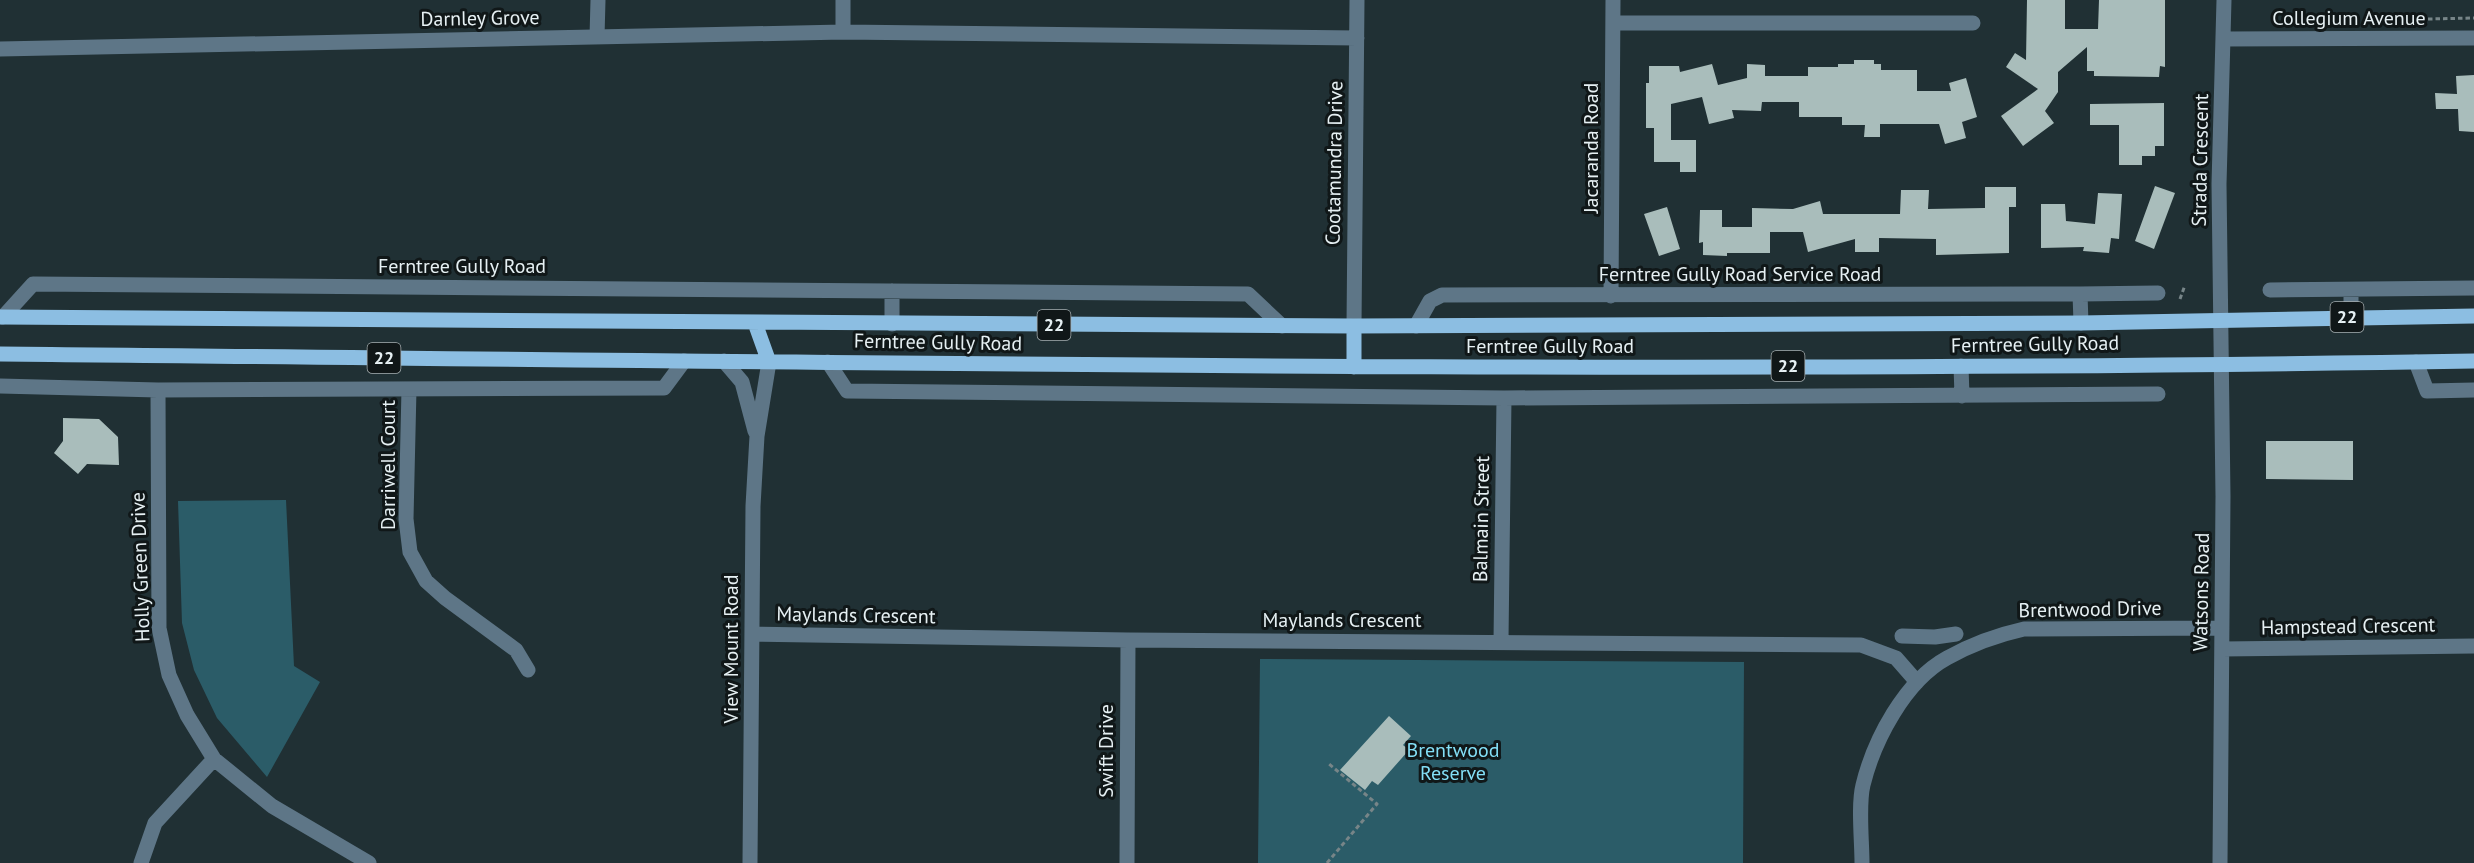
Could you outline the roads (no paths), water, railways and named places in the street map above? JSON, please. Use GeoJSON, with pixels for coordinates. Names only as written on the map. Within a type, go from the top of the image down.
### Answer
{"type":"FeatureCollection","features":[{"type":"Feature","properties":{"kind":"main road","name":"Ferntree Gully Road"},"geometry":{"type":"LineString","coordinates":[[1,317],[1416,326],[2081,323],[2474,316]]}},
{"type":"Feature","properties":{"kind":"main road"},"geometry":{"type":"LineString","coordinates":[[755,323],[769,362]]}},
{"type":"Feature","properties":{"kind":"main road"},"geometry":{"type":"LineString","coordinates":[[1354,326],[1354,367]]}},
{"type":"Feature","properties":{"kind":"main road","name":"Ferntree Gully Road"},"geometry":{"type":"LineString","coordinates":[[0,354],[1354,367],[1961,366],[2474,361]]}},
{"type":"Feature","properties":{"kind":"street"},"geometry":{"type":"LineString","coordinates":[[597,37],[598,0]]}},
{"type":"Feature","properties":{"kind":"street"},"geometry":{"type":"LineString","coordinates":[[843,0],[843,32]]}},
{"type":"Feature","properties":{"kind":"street","name":"Cootamundra Drive"},"geometry":{"type":"LineString","coordinates":[[1354,326],[1357,0]]}},
{"type":"Feature","properties":{"kind":"street","name":"Jacaranda Road"},"geometry":{"type":"LineString","coordinates":[[1611,296],[1613,0]]}},
{"type":"Feature","properties":{"kind":"street","name":"Strada Crescent"},"geometry":{"type":"LineString","coordinates":[[2221,321],[2219,184],[2224,0]]}},
{"type":"Feature","properties":{"kind":"street"},"geometry":{"type":"LineString","coordinates":[[1613,23],[1973,23]]}},
{"type":"Feature","properties":{"kind":"street","name":"Darnley Grove"},"geometry":{"type":"LineString","coordinates":[[0,49],[843,32],[1357,38]]}},
{"type":"Feature","properties":{"kind":"street","name":"Collegium Avenue"},"geometry":{"type":"LineString","coordinates":[[2224,39],[2474,38]]}},
{"type":"Feature","properties":{"kind":"street","name":"Ferntree Gully Road"},"geometry":{"type":"LineString","coordinates":[[1,317],[33,284],[1248,294],[1282,326]]}},
{"type":"Feature","properties":{"kind":"street"},"geometry":{"type":"LineString","coordinates":[[2270,290],[2474,288]]}},
{"type":"Feature","properties":{"kind":"street"},"geometry":{"type":"LineString","coordinates":[[2351,290],[2351,317]]}},
{"type":"Feature","properties":{"kind":"street"},"geometry":{"type":"LineString","coordinates":[[892,291],[892,324]]}},
{"type":"Feature","properties":{"kind":"street"},"geometry":{"type":"LineString","coordinates":[[2080,294],[2081,323]]}},
{"type":"Feature","properties":{"kind":"street","name":"Ferntree Gully Road Service Road"},"geometry":{"type":"LineString","coordinates":[[1416,326],[1430,301],[1442,295],[2158,294]]}},
{"type":"Feature","properties":{"kind":"street","name":"Watsons Road"},"geometry":{"type":"LineString","coordinates":[[2220,863],[2221,321]]}},
{"type":"Feature","properties":{"kind":"street"},"geometry":{"type":"LineString","coordinates":[[0,386],[159,390],[664,388],[684,361]]}},
{"type":"Feature","properties":{"kind":"street","name":"View Mount Road"},"geometry":{"type":"LineString","coordinates":[[724,361],[742,381],[757,436]]}},
{"type":"Feature","properties":{"kind":"street","name":"View Mount Road"},"geometry":{"type":"LineString","coordinates":[[750,863],[753,506],[757,436],[769,362]]}},
{"type":"Feature","properties":{"kind":"street"},"geometry":{"type":"LineString","coordinates":[[828,362],[847,391],[1504,398],[2158,394]]}},
{"type":"Feature","properties":{"kind":"street"},"geometry":{"type":"LineString","coordinates":[[2416,362],[2427,391],[2474,390]]}},
{"type":"Feature","properties":{"kind":"street"},"geometry":{"type":"LineString","coordinates":[[1961,366],[1962,396]]}},
{"type":"Feature","properties":{"kind":"street","name":"Darriwell Court"},"geometry":{"type":"LineString","coordinates":[[409,389],[406,519],[410,552],[426,581],[516,651],[528,670]]}},
{"type":"Feature","properties":{"kind":"street","name":"Holly Green Drive"},"geometry":{"type":"LineString","coordinates":[[159,390],[159,628],[169,675],[187,715],[214,759],[272,806],[369,863]]}},
{"type":"Feature","properties":{"kind":"street","name":"Balmain Street"},"geometry":{"type":"LineString","coordinates":[[1501,641],[1504,398]]}},
{"type":"Feature","properties":{"kind":"street","name":"Brentwood Drive"},"geometry":{"type":"LineString","coordinates":[[1862,863],[1863,787],[1883,729],[1917,682],[1945,659],[1993,636],[2024,629],[2222,628]]}},
{"type":"Feature","properties":{"kind":"street","name":"Maylands Crescent"},"geometry":{"type":"LineString","coordinates":[[753,634],[1128,640],[1861,645],[1896,658],[1917,682]]}},
{"type":"Feature","properties":{"kind":"street"},"geometry":{"type":"LineString","coordinates":[[1902,636],[1935,637],[1956,634]]}},
{"type":"Feature","properties":{"kind":"street"},"geometry":{"type":"LineString","coordinates":[[1935,637],[1945,659]]}},
{"type":"Feature","properties":{"kind":"street","name":"Swift Drive"},"geometry":{"type":"LineString","coordinates":[[1127,863],[1128,640]]}},
{"type":"Feature","properties":{"kind":"street","name":"Hampstead Crescent"},"geometry":{"type":"LineString","coordinates":[[2222,648],[2474,646]]}},
{"type":"Feature","properties":{"kind":"street"},"geometry":{"type":"LineString","coordinates":[[141,863],[155,823],[214,759]]}},
{"type":"Feature","properties":{"kind":"park label","name":"Brentwood Reserve"},"geometry":{"type":"Point","coordinates":[1453,762]}}]}
